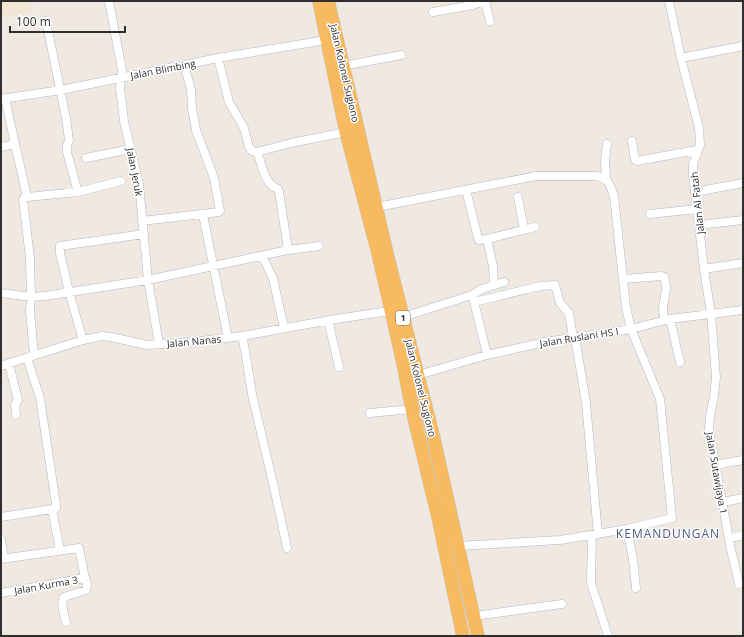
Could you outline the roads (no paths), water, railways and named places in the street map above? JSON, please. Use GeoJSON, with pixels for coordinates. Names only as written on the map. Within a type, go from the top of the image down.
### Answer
{"type":"FeatureCollection","features":[{"type":"Feature","properties":{"kind":"highway","name":"Jalan Kolonel Sugiono"},"geometry":{"type":"LineString","coordinates":[[319,1],[346,132],[377,249],[463,636]]}},
{"type":"Feature","properties":{"kind":"highway","name":"Jalan Kolonel Sugiono"},"geometry":{"type":"LineString","coordinates":[[328,1],[403,317],[433,435],[478,636]]}},
{"type":"Feature","properties":{"kind":"highway"},"geometry":{"type":"LineString","coordinates":[[452,584],[466,581]]}},
{"type":"Feature","properties":{"kind":"street","name":"Jalan Jeruk"},"geometry":{"type":"LineString","coordinates":[[109,1],[122,70],[120,88],[124,121],[139,184],[148,280],[158,344]]}},
{"type":"Feature","properties":{"kind":"street"},"geometry":{"type":"LineString","coordinates":[[433,12],[473,5],[485,1],[490,21]]}},
{"type":"Feature","properties":{"kind":"street","name":"Jalan Al Fatah"},"geometry":{"type":"LineString","coordinates":[[669,1],[681,58],[699,128],[700,145],[693,164],[704,269],[711,314]]}},
{"type":"Feature","properties":{"kind":"street"},"geometry":{"type":"LineString","coordinates":[[46,21],[61,90],[69,140],[67,146],[68,152],[78,192]]}},
{"type":"Feature","properties":{"kind":"street","name":"Jalan Blimbing"},"geometry":{"type":"LineString","coordinates":[[3,99],[61,90],[218,58],[326,40]]}},
{"type":"Feature","properties":{"kind":"street"},"geometry":{"type":"LineString","coordinates":[[681,58],[743,46]]}},
{"type":"Feature","properties":{"kind":"street"},"geometry":{"type":"LineString","coordinates":[[344,66],[401,55]]}},
{"type":"Feature","properties":{"kind":"street"},"geometry":{"type":"LineString","coordinates":[[218,58],[229,102],[244,128],[250,150],[257,152],[291,143],[346,132]]}},
{"type":"Feature","properties":{"kind":"street"},"geometry":{"type":"LineString","coordinates":[[142,221],[154,218],[203,215],[220,211],[214,178],[196,130],[192,108],[191,89],[184,65]]}},
{"type":"Feature","properties":{"kind":"street"},"geometry":{"type":"LineString","coordinates":[[3,99],[27,197]]}},
{"type":"Feature","properties":{"kind":"street"},"geometry":{"type":"LineString","coordinates":[[632,141],[635,160],[637,161],[697,150]]}},
{"type":"Feature","properties":{"kind":"street"},"geometry":{"type":"LineString","coordinates":[[1,147],[15,144]]}},
{"type":"Feature","properties":{"kind":"street"},"geometry":{"type":"LineString","coordinates":[[606,179],[605,161],[607,144]]}},
{"type":"Feature","properties":{"kind":"street"},"geometry":{"type":"LineString","coordinates":[[86,158],[131,149]]}},
{"type":"Feature","properties":{"kind":"street"},"geometry":{"type":"LineString","coordinates":[[257,152],[270,185],[278,188],[279,191],[288,250]]}},
{"type":"Feature","properties":{"kind":"street"},"geometry":{"type":"LineString","coordinates":[[377,207],[536,176],[597,176],[606,179],[610,184],[614,196],[626,307],[632,329],[660,399],[672,518],[627,530],[560,540],[458,546]]}},
{"type":"Feature","properties":{"kind":"street"},"geometry":{"type":"LineString","coordinates":[[1,517],[56,508],[46,428],[30,357],[30,258],[23,200],[27,197],[78,192],[121,181]]}},
{"type":"Feature","properties":{"kind":"street"},"geometry":{"type":"LineString","coordinates":[[697,191],[743,183]]}},
{"type":"Feature","properties":{"kind":"street"},"geometry":{"type":"LineString","coordinates":[[466,190],[479,240],[535,227]]}},
{"type":"Feature","properties":{"kind":"street"},"geometry":{"type":"LineString","coordinates":[[518,197],[524,230]]}},
{"type":"Feature","properties":{"kind":"street"},"geometry":{"type":"LineString","coordinates":[[650,214],[697,209]]}},
{"type":"Feature","properties":{"kind":"street"},"geometry":{"type":"LineString","coordinates":[[203,215],[228,338]]}},
{"type":"Feature","properties":{"kind":"street"},"geometry":{"type":"LineString","coordinates":[[708,224],[743,220]]}},
{"type":"Feature","properties":{"kind":"street"},"geometry":{"type":"LineString","coordinates":[[83,340],[69,292],[60,253],[60,246],[144,234]]}},
{"type":"Feature","properties":{"kind":"street"},"geometry":{"type":"LineString","coordinates":[[487,239],[493,266],[494,285]]}},
{"type":"Feature","properties":{"kind":"street"},"geometry":{"type":"LineString","coordinates":[[1,293],[31,297],[45,296],[148,280],[288,250],[319,246]]}},
{"type":"Feature","properties":{"kind":"street"},"geometry":{"type":"LineString","coordinates":[[262,256],[273,278],[284,328]]}},
{"type":"Feature","properties":{"kind":"street"},"geometry":{"type":"LineString","coordinates":[[704,269],[743,263]]}},
{"type":"Feature","properties":{"kind":"street"},"geometry":{"type":"LineString","coordinates":[[622,279],[664,277],[666,298],[663,310],[680,362]]}},
{"type":"Feature","properties":{"kind":"street"},"geometry":{"type":"LineString","coordinates":[[487,355],[473,298],[477,291],[504,282]]}},
{"type":"Feature","properties":{"kind":"street"},"geometry":{"type":"LineString","coordinates":[[403,317],[473,298],[540,286],[555,285],[560,303],[569,312],[586,410],[595,535],[591,583],[608,636]]}},
{"type":"Feature","properties":{"kind":"street","name":"Jalan Ruslani HS I"},"geometry":{"type":"LineString","coordinates":[[418,375],[487,355],[545,342],[632,329],[667,319],[743,310]]}},
{"type":"Feature","properties":{"kind":"street","name":"Jalan Nanas"},"geometry":{"type":"LineString","coordinates":[[5,365],[83,340],[104,336],[139,344],[158,344],[228,338],[328,320],[390,311]]}},
{"type":"Feature","properties":{"kind":"street","name":"Jalan Sutawijaya 1"},"geometry":{"type":"LineString","coordinates":[[711,314],[716,376],[709,428],[730,545],[739,584]]}},
{"type":"Feature","properties":{"kind":"street"},"geometry":{"type":"LineString","coordinates":[[328,320],[339,367]]}},
{"type":"Feature","properties":{"kind":"street"},"geometry":{"type":"LineString","coordinates":[[242,336],[247,355],[253,397],[270,467],[287,548]]}},
{"type":"Feature","properties":{"kind":"street"},"geometry":{"type":"LineString","coordinates":[[5,365],[18,400],[15,405],[16,414]]}},
{"type":"Feature","properties":{"kind":"street"},"geometry":{"type":"LineString","coordinates":[[370,414],[412,408]]}},
{"type":"Feature","properties":{"kind":"street"},"geometry":{"type":"LineString","coordinates":[[715,465],[743,460]]}},
{"type":"Feature","properties":{"kind":"street"},"geometry":{"type":"LineString","coordinates":[[728,501],[743,498]]}},
{"type":"Feature","properties":{"kind":"street"},"geometry":{"type":"LineString","coordinates":[[1,540],[3,559],[60,550],[52,509]]}},
{"type":"Feature","properties":{"kind":"street"},"geometry":{"type":"LineString","coordinates":[[627,530],[633,559],[636,588]]}},
{"type":"Feature","properties":{"kind":"street","name":"Jalan Kurma 3"},"geometry":{"type":"LineString","coordinates":[[1,593],[85,578],[79,548],[60,550]]}},
{"type":"Feature","properties":{"kind":"street"},"geometry":{"type":"LineString","coordinates":[[66,622],[62,607],[62,600],[64,597],[86,590],[87,584],[85,578]]}},
{"type":"Feature","properties":{"kind":"street"},"geometry":{"type":"LineString","coordinates":[[474,616],[562,604]]}},
{"type":"Feature","properties":{"kind":"district","name":"KEMANDUNGAN"},"geometry":{"type":"Point","coordinates":[668,534]}}]}
